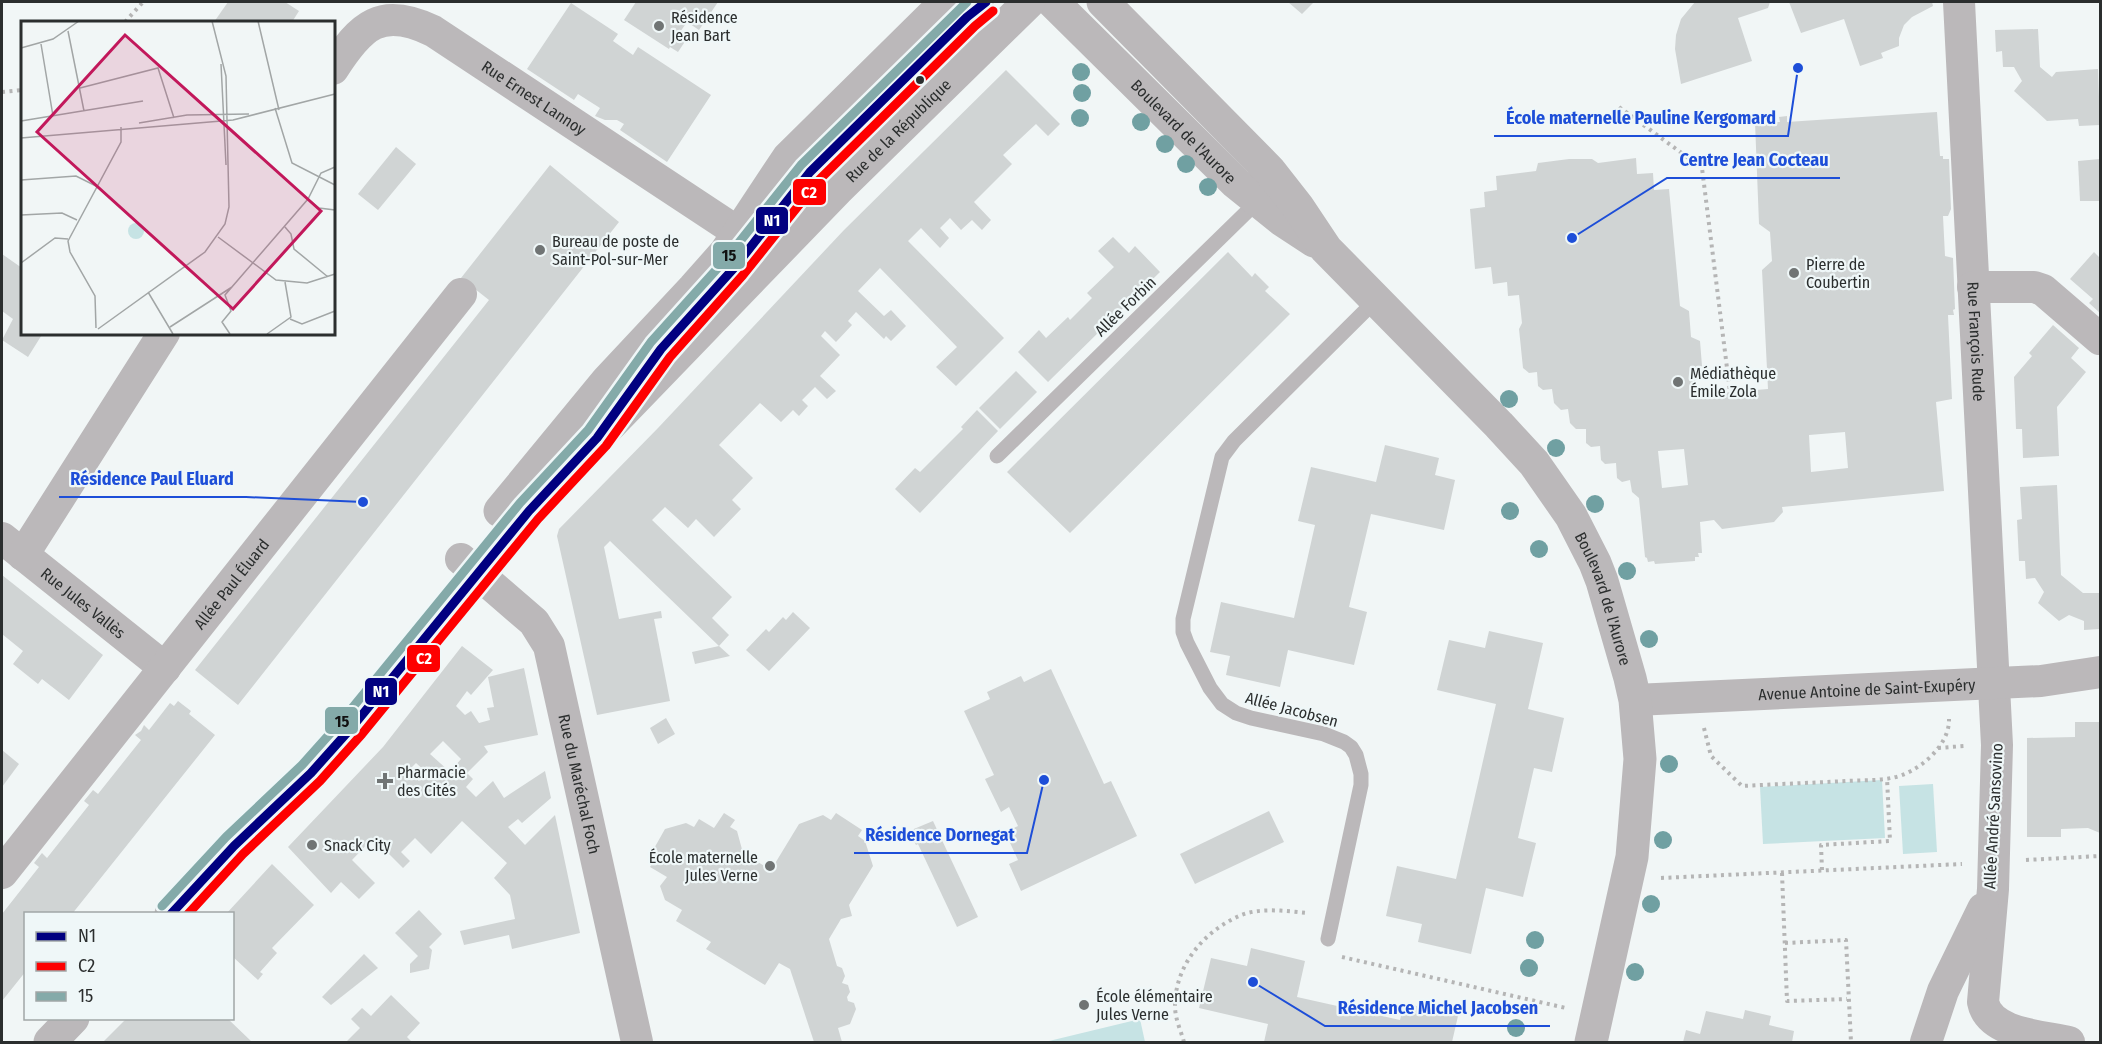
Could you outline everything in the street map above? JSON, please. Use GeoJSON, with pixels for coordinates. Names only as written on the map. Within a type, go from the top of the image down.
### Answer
{"type":"FeatureCollection","features":[{"type":"Feature","properties":{"kind":"street","name":"Rue de la République"},"geometry":{"type":"LineString","coordinates":[[173,912],[234,846],[327,757],[607,381],[694,288],[739,233],[773,179],[798,147],[946,2]]}},
{"type":"Feature","properties":{"kind":"street","name":"Rue de la République"},"geometry":{"type":"LineString","coordinates":[[469,566],[551,486],[837,190],[1029,2]]}},
{"type":"Feature","properties":{"kind":"street","name":"Boulevard de l'Aurore"},"geometry":{"type":"LineString","coordinates":[[1053,2],[1236,183],[1268,192],[1298,207],[1326,249],[1534,463],[1571,516],[1602,581],[1635,700],[1640,771],[1636,829],[1628,879],[1594,1029]]}},
{"type":"Feature","properties":{"kind":"street","name":"Boulevard de l'Aurore"},"geometry":{"type":"LineString","coordinates":[[1103,2],[1243,143],[1268,192]]}},
{"type":"Feature","properties":{"kind":"street","name":"Rue François Rude"},"geometry":{"type":"LineString","coordinates":[[1959,2],[1993,684]]}},
{"type":"Feature","properties":{"kind":"street","name":"Rue Ernest Lannoy"},"geometry":{"type":"LineString","coordinates":[[334,68],[355,38],[375,23],[398,19],[421,25],[739,233]]}},
{"type":"Feature","properties":{"kind":"street"},"geometry":{"type":"LineString","coordinates":[[1973,287],[2034,287],[2043,290],[2100,339]]}},
{"type":"Feature","properties":{"kind":"street","name":"Allée Paul Éluard"},"geometry":{"type":"LineString","coordinates":[[4,865],[165,668],[461,294]]}},
{"type":"Feature","properties":{"kind":"street"},"geometry":{"type":"LineString","coordinates":[[12,547],[163,334]]}},
{"type":"Feature","properties":{"kind":"street","name":"Rue Jules Vallès"},"geometry":{"type":"LineString","coordinates":[[12,547],[165,668]]}},
{"type":"Feature","properties":{"kind":"street","name":"Rue du Maréchal Foch"},"geometry":{"type":"LineString","coordinates":[[469,566],[534,622],[549,646],[637,1042]]}},
{"type":"Feature","properties":{"kind":"street","name":"Avenue Antoine de Saint-Exupéry"},"geometry":{"type":"LineString","coordinates":[[1635,700],[1993,684],[2041,681],[2100,672]]}},
{"type":"Feature","properties":{"kind":"street","name":"Allée André Sansovino"},"geometry":{"type":"LineString","coordinates":[[1930,1028],[1993,876],[1997,744],[1993,684]]}},
{"type":"Feature","properties":{"kind":"street"},"geometry":{"type":"LineString","coordinates":[[1986,1014],[1983,1002],[1983,983],[1993,876]]}},
{"type":"Feature","properties":{"kind":"street"},"geometry":{"type":"LineString","coordinates":[[1930,1028],[1953,999],[1965,996],[1974,1000],[1986,1014],[2007,1028],[2069,1042]]}},
{"type":"Feature","properties":{"kind":"street"},"geometry":{"type":"LineString","coordinates":[[50,1042],[71,1020]]}},
{"type":"Feature","properties":{"kind":"lane"},"geometry":{"type":"LineString","coordinates":[[597,438],[661,349],[734,268],[810,172],[967,17],[986,2]]}},
{"type":"Feature","properties":{"kind":"lane","name":"Allée Forbin"},"geometry":{"type":"LineString","coordinates":[[997,456],[1268,192]]}},
{"type":"Feature","properties":{"kind":"lane","name":"Allée Jacobsen"},"geometry":{"type":"LineString","coordinates":[[1328,939],[1361,785],[1361,774],[1356,755],[1351,747],[1338,739],[1251,718],[1228,709],[1210,688],[1191,653],[1182,626],[1222,457],[1234,441],[1376,300]]}},
{"type":"Feature","properties":{"kind":"path"},"geometry":{"type":"LineString","coordinates":[[126,21],[143,2]]}},
{"type":"Feature","properties":{"kind":"path"},"geometry":{"type":"LineString","coordinates":[[2,93],[21,90]]}},
{"type":"Feature","properties":{"kind":"path"},"geometry":{"type":"LineString","coordinates":[[1618,107],[1702,168],[1730,392]]}},
{"type":"Feature","properties":{"kind":"path"},"geometry":{"type":"LineString","coordinates":[[1699,697],[1704,732],[1711,756],[1742,786],[1887,778],[1917,769],[1938,748],[1949,726],[1947,685]]}},
{"type":"Feature","properties":{"kind":"path"},"geometry":{"type":"LineString","coordinates":[[1822,870],[1821,845],[1890,841],[1887,778]]}},
{"type":"Feature","properties":{"kind":"path"},"geometry":{"type":"LineString","coordinates":[[1628,879],[1822,870],[1993,876],[2100,856]]}},
{"type":"Feature","properties":{"kind":"path"},"geometry":{"type":"LineString","coordinates":[[1782,873],[1787,1001],[1847,999]]}},
{"type":"Feature","properties":{"kind":"path"},"geometry":{"type":"LineString","coordinates":[[1184,1042],[1175,1009],[1177,994],[1186,960],[1203,940],[1239,916],[1256,912],[1286,911],[1332,917]]}},
{"type":"Feature","properties":{"kind":"path"},"geometry":{"type":"LineString","coordinates":[[1328,939],[1331,950],[1344,958],[1594,1029]]}},
{"type":"Feature","properties":{"kind":"path"},"geometry":{"type":"LineString","coordinates":[[1785,943],[1846,940],[1847,999],[1851,1042]]}},
{"type":"Feature","properties":{"kind":"shaded area"},"geometry":{"type":"Polygon","coordinates":[[[1882,780],[1885,838],[1763,844],[1760,787],[1882,780]]]}},
{"type":"Feature","properties":{"kind":"shaded area"},"geometry":{"type":"Polygon","coordinates":[[[1933,784],[1937,852],[1903,854],[1899,786],[1933,784]]]}},
{"type":"Feature","properties":{"kind":"shaded area"},"geometry":{"type":"Polygon","coordinates":[[[1140,1019],[1145,1042],[1049,1041],[1140,1019]]]}},
{"type":"Feature","properties":{"kind":"building"},"geometry":{"type":"Polygon","coordinates":[[[228,2],[285,2],[299,11],[293,21],[215,21],[228,2]]]}},
{"type":"Feature","properties":{"kind":"building","name":"Résidence Jean Bart"},"geometry":{"type":"Polygon","coordinates":[[[636,2],[718,2],[699,30],[687,22],[678,35],[686,40],[678,52],[670,47],[669,49],[624,20],[636,2]]]}},
{"type":"Feature","properties":{"kind":"building"},"geometry":{"type":"Polygon","coordinates":[[[1288,2],[1311,2],[1313,3],[1302,14],[1288,2]]]}},
{"type":"Feature","properties":{"kind":"building"},"geometry":{"type":"Polygon","coordinates":[[[1695,2],[1770,2],[1768,8],[1738,18],[1752,61],[1681,84],[1675,49],[1676,35],[1681,19],[1695,2]]]}},
{"type":"Feature","properties":{"kind":"building"},"geometry":{"type":"Polygon","coordinates":[[[1789,2],[1932,2],[1933,6],[1912,17],[1904,25],[1899,38],[1899,46],[1881,53],[1883,58],[1860,66],[1844,19],[1801,33],[1789,2]]]}},
{"type":"Feature","properties":{"kind":"building"},"geometry":{"type":"Polygon","coordinates":[[[571,3],[618,34],[613,41],[633,55],[638,47],[711,95],[667,162],[620,130],[624,124],[617,120],[605,120],[595,116],[600,108],[578,94],[574,100],[527,69],[571,3]]]}},
{"type":"Feature","properties":{"kind":"building"},"geometry":{"type":"Polygon","coordinates":[[[2038,29],[2040,67],[2052,77],[2056,72],[2098,69],[2100,125],[2079,126],[2078,119],[2047,121],[2014,91],[2022,81],[2014,67],[2003,67],[2002,51],[1996,52],[1995,30],[2038,29]]]}},
{"type":"Feature","properties":{"kind":"building"},"geometry":{"type":"Polygon","coordinates":[[[1006,70],[1060,124],[1048,136],[1036,124],[1003,155],[1012,164],[974,202],[991,220],[982,230],[972,220],[961,230],[950,218],[940,228],[949,238],[940,248],[921,228],[908,241],[1004,338],[956,386],[936,367],[957,347],[880,268],[858,291],[884,316],[891,310],[906,326],[891,341],[886,336],[884,339],[856,312],[848,321],[852,325],[836,342],[825,331],[821,336],[840,355],[820,376],[836,391],[827,399],[815,387],[802,400],[808,406],[799,416],[793,410],[781,422],[760,403],[719,445],[753,478],[732,500],[741,509],[714,537],[696,519],[688,528],[665,507],[652,520],[732,597],[712,618],[729,635],[719,646],[610,541],[604,547],[619,619],[661,611],[662,618],[654,619],[670,701],[597,715],[557,536],[559,529],[658,428],[844,230],[1006,70]]]}},
{"type":"Feature","properties":{"kind":"building"},"geometry":{"type":"Polygon","coordinates":[[[1937,112],[1940,156],[1943,156],[1943,159],[1949,159],[1951,209],[1948,216],[1943,216],[1945,256],[1953,258],[1955,309],[1953,310],[1954,315],[1948,315],[1952,399],[1936,402],[1944,491],[1782,507],[1783,512],[1774,522],[1722,529],[1714,520],[1700,522],[1702,553],[1698,553],[1699,557],[1695,557],[1695,561],[1655,564],[1654,561],[1648,562],[1645,557],[1639,498],[1632,492],[1630,480],[1622,482],[1617,478],[1616,463],[1605,464],[1601,460],[1600,446],[1591,447],[1586,443],[1586,429],[1576,429],[1570,423],[1568,409],[1561,410],[1554,403],[1552,389],[1543,390],[1538,386],[1537,372],[1529,373],[1523,368],[1519,329],[1522,323],[1519,295],[1508,296],[1507,282],[1493,284],[1491,267],[1475,269],[1470,209],[1485,207],[1484,192],[1497,190],[1496,176],[1536,171],[1538,163],[1592,159],[1598,163],[1636,158],[1637,174],[1653,173],[1654,190],[1669,189],[1680,306],[1689,311],[1691,337],[1700,341],[1702,366],[1695,372],[1697,395],[1768,389],[1762,270],[1772,261],[1770,232],[1759,224],[1755,122],[1780,122],[1779,117],[1787,116],[1787,122],[1937,112]],[[1845,432],[1809,435],[1811,472],[1848,468],[1845,432]],[[1684,449],[1658,451],[1662,488],[1688,485],[1684,449]]]}},
{"type":"Feature","properties":{"kind":"building"},"geometry":{"type":"Polygon","coordinates":[[[396,147],[416,164],[378,210],[358,194],[396,147]]]}},
{"type":"Feature","properties":{"kind":"building"},"geometry":{"type":"Polygon","coordinates":[[[2100,159],[2100,201],[2080,201],[2078,161],[2100,159]]]}},
{"type":"Feature","properties":{"kind":"building"},"geometry":{"type":"Polygon","coordinates":[[[550,165],[619,222],[238,705],[195,670],[489,300],[461,278],[550,165]]]}},
{"type":"Feature","properties":{"kind":"building"},"geometry":{"type":"Polygon","coordinates":[[[1113,237],[1129,253],[1135,246],[1160,272],[1048,382],[1018,352],[1039,330],[1046,338],[1068,317],[1070,320],[1092,298],[1087,293],[1114,267],[1098,251],[1113,237]]]}},
{"type":"Feature","properties":{"kind":"building"},"geometry":{"type":"Polygon","coordinates":[[[1228,252],[1252,277],[1255,273],[1269,287],[1265,291],[1290,314],[1070,533],[1007,472],[1228,252]]]}},
{"type":"Feature","properties":{"kind":"building"},"geometry":{"type":"Polygon","coordinates":[[[2094,252],[2100,258],[2100,313],[2089,303],[2093,299],[2070,279],[2094,252]]]}},
{"type":"Feature","properties":{"kind":"building"},"geometry":{"type":"Polygon","coordinates":[[[2,254],[21,267],[21,334],[42,334],[28,357],[2,340],[13,319],[2,311],[2,254]]]}},
{"type":"Feature","properties":{"kind":"building"},"geometry":{"type":"Polygon","coordinates":[[[2053,325],[2079,348],[2071,358],[2086,372],[2057,407],[2059,456],[2023,458],[2022,429],[2016,429],[2014,377],[2032,356],[2029,353],[2053,325]]]}},
{"type":"Feature","properties":{"kind":"building"},"geometry":{"type":"Polygon","coordinates":[[[1016,371],[1037,392],[1000,429],[979,408],[1016,371]]]}},
{"type":"Feature","properties":{"kind":"building"},"geometry":{"type":"Polygon","coordinates":[[[977,410],[998,431],[920,513],[895,489],[915,468],[920,472],[963,429],[961,427],[977,410]]]}},
{"type":"Feature","properties":{"kind":"building"},"geometry":{"type":"Polygon","coordinates":[[[1385,445],[1439,458],[1435,475],[1455,480],[1444,530],[1371,514],[1349,607],[1367,612],[1354,665],[1288,650],[1280,687],[1226,675],[1230,656],[1210,652],[1221,602],[1294,618],[1315,525],[1298,521],[1311,467],[1376,482],[1385,445]]]}},
{"type":"Feature","properties":{"kind":"building"},"geometry":{"type":"Polygon","coordinates":[[[2057,485],[2061,575],[2083,593],[2100,593],[2100,629],[2084,630],[2084,621],[2069,615],[2059,621],[2038,603],[2044,592],[2035,578],[2026,579],[2025,561],[2019,561],[2017,520],[2022,519],[2020,487],[2057,485]]]}},
{"type":"Feature","properties":{"kind":"building"},"geometry":{"type":"Polygon","coordinates":[[[2,575],[103,655],[69,700],[42,679],[38,684],[13,664],[23,651],[2,634],[2,575]]]}},
{"type":"Feature","properties":{"kind":"building"},"geometry":{"type":"Polygon","coordinates":[[[793,612],[810,628],[769,671],[746,650],[766,629],[769,632],[783,617],[786,620],[793,612]]]}},
{"type":"Feature","properties":{"kind":"building"},"geometry":{"type":"Polygon","coordinates":[[[1489,631],[1543,643],[1528,709],[1564,718],[1552,772],[1534,768],[1518,838],[1536,843],[1523,897],[1486,888],[1471,954],[1418,942],[1422,924],[1386,916],[1397,866],[1456,879],[1496,704],[1437,690],[1449,640],[1485,648],[1489,631]]]}},
{"type":"Feature","properties":{"kind":"building"},"geometry":{"type":"Polygon","coordinates":[[[462,646],[493,670],[471,695],[467,691],[456,706],[465,715],[471,711],[479,723],[490,720],[487,708],[494,707],[488,677],[524,668],[538,735],[484,746],[488,752],[467,773],[473,779],[466,787],[476,797],[493,781],[504,798],[545,771],[551,798],[522,823],[518,819],[508,827],[525,845],[555,815],[580,933],[512,949],[509,935],[464,945],[460,931],[515,919],[510,895],[494,878],[507,863],[462,821],[431,854],[415,838],[401,852],[410,861],[403,868],[373,838],[352,860],[375,883],[359,899],[341,882],[331,893],[288,847],[383,747],[462,646]],[[443,741],[430,754],[450,772],[461,759],[443,741]],[[416,763],[408,771],[419,781],[427,773],[416,763]]]}},
{"type":"Feature","properties":{"kind":"building"},"geometry":{"type":"Polygon","coordinates":[[[719,646],[730,656],[695,664],[692,652],[719,646]]]}},
{"type":"Feature","properties":{"kind":"building"},"geometry":{"type":"Polygon","coordinates":[[[1051,669],[1104,784],[1111,781],[1137,836],[1021,891],[1009,864],[1018,860],[1005,832],[1018,826],[1009,807],[1001,812],[985,779],[994,775],[964,711],[990,699],[987,692],[1021,676],[1024,682],[1051,669]]]}},
{"type":"Feature","properties":{"kind":"building"},"geometry":{"type":"Polygon","coordinates":[[[178,701],[191,711],[189,714],[215,735],[74,912],[24,912],[24,974],[2,1001],[2,914],[39,867],[34,863],[42,853],[47,858],[89,805],[84,801],[93,790],[98,794],[141,740],[135,735],[144,725],[149,730],[170,703],[174,706],[178,701]]]}},
{"type":"Feature","properties":{"kind":"building"},"geometry":{"type":"Polygon","coordinates":[[[666,718],[675,734],[658,744],[650,728],[666,718]]]}},
{"type":"Feature","properties":{"kind":"building"},"geometry":{"type":"Polygon","coordinates":[[[2075,722],[2100,722],[2100,833],[2088,828],[2061,829],[2061,837],[2027,837],[2027,738],[2075,737],[2075,722]]]}},
{"type":"Feature","properties":{"kind":"building"},"geometry":{"type":"Polygon","coordinates":[[[2,750],[19,764],[2,787],[2,750]]]}},
{"type":"Feature","properties":{"kind":"building"},"geometry":{"type":"Polygon","coordinates":[[[1269,811],[1284,842],[1195,884],[1180,854],[1269,811]]]}},
{"type":"Feature","properties":{"kind":"building"},"geometry":{"type":"Polygon","coordinates":[[[724,813],[735,820],[730,827],[737,831],[743,853],[771,870],[799,824],[823,815],[831,820],[836,813],[862,830],[858,836],[865,841],[873,866],[849,905],[852,916],[841,919],[829,939],[837,966],[842,968],[845,976],[842,983],[848,985],[850,992],[847,997],[848,1001],[854,1003],[856,1009],[850,1024],[838,1028],[842,1042],[814,1042],[790,969],[779,963],[765,985],[706,949],[711,942],[676,921],[682,910],[665,900],[660,886],[667,877],[650,867],[657,855],[652,852],[665,829],[686,823],[694,827],[699,819],[714,828],[724,813]]]}},
{"type":"Feature","properties":{"kind":"building"},"geometry":{"type":"Polygon","coordinates":[[[933,821],[978,917],[957,927],[918,844],[916,845],[909,831],[933,821]]]}},
{"type":"Feature","properties":{"kind":"building"},"geometry":{"type":"Polygon","coordinates":[[[272,864],[314,905],[272,948],[277,953],[260,972],[263,974],[258,980],[234,958],[234,912],[228,912],[272,864]]]}},
{"type":"Feature","properties":{"kind":"building"},"geometry":{"type":"Polygon","coordinates":[[[419,910],[442,934],[429,947],[432,950],[429,969],[410,973],[410,964],[418,956],[395,933],[419,910]]]}},
{"type":"Feature","properties":{"kind":"building"},"geometry":{"type":"Polygon","coordinates":[[[1251,948],[1305,961],[1297,997],[1400,1020],[1404,1003],[1458,1016],[1452,1042],[1264,1042],[1268,1024],[1199,1008],[1211,958],[1247,966],[1251,948]]]}},
{"type":"Feature","properties":{"kind":"building"},"geometry":{"type":"Polygon","coordinates":[[[364,954],[378,968],[331,1005],[322,997],[364,954]]]}},
{"type":"Feature","properties":{"kind":"building"},"geometry":{"type":"Polygon","coordinates":[[[391,995],[420,1023],[407,1037],[412,1042],[346,1042],[360,1028],[351,1019],[362,1008],[371,1016],[391,995]]]}},
{"type":"Feature","properties":{"kind":"building"},"geometry":{"type":"Polygon","coordinates":[[[1745,1010],[1771,1016],[1769,1025],[1794,1031],[1792,1042],[1683,1042],[1686,1030],[1700,1034],[1706,1011],[1743,1019],[1745,1010]]]}},
{"type":"Feature","properties":{"kind":"building"},"geometry":{"type":"Polygon","coordinates":[[[125,1020],[229,1020],[252,1042],[103,1042],[125,1020]]]}},
{"type":"Feature","properties":{"kind":"transit line","name":"15"},"geometry":{"type":"LineString","coordinates":[[162,906],[226,837],[302,765],[344,718],[520,503],[588,430],[651,342],[725,260],[801,165],[967,2]]}},
{"type":"Feature","properties":{"kind":"transit line","name":"N1"},"geometry":{"type":"LineString","coordinates":[[173,912],[234,846],[311,773],[353,726],[529,511],[597,438],[661,349],[734,268],[810,172],[967,17],[986,2]]}},
{"type":"Feature","properties":{"kind":"transit line","name":"C2"},"geometry":{"type":"LineString","coordinates":[[190,912],[243,854],[320,781],[362,734],[538,519],[606,446],[670,357],[743,275],[819,180],[993,11]]}},
{"type":"Feature","properties":{"kind":"place","name":"Résidence Jean Bart"},"geometry":{"type":"Point","coordinates":[659,26]}},
{"type":"Feature","properties":{"kind":"place","name":"École maternelle Pauline Kergomard"},"geometry":{"type":"Point","coordinates":[1798,68]}},
{"type":"Feature","properties":{"kind":"place","name":"Centre Jean Cocteau"},"geometry":{"type":"Point","coordinates":[1572,238]}},
{"type":"Feature","properties":{"kind":"place","name":"Bureau de poste de Saint-Pol-sur-Mer"},"geometry":{"type":"Point","coordinates":[540,250]}},
{"type":"Feature","properties":{"kind":"place","name":"Pierre de Coubertin"},"geometry":{"type":"Point","coordinates":[1794,273]}},
{"type":"Feature","properties":{"kind":"place","name":"Médiathèque Émile Zola"},"geometry":{"type":"Point","coordinates":[1678,382]}},
{"type":"Feature","properties":{"kind":"place","name":"Résidence Paul Eluard"},"geometry":{"type":"Point","coordinates":[363,502]}},
{"type":"Feature","properties":{"kind":"place","name":"Résidence Dornegat"},"geometry":{"type":"Point","coordinates":[1044,780]}},
{"type":"Feature","properties":{"kind":"place","name":"Pharmacie des Cités"},"geometry":{"type":"Point","coordinates":[385,781]}},
{"type":"Feature","properties":{"kind":"place","name":"Snack City"},"geometry":{"type":"Point","coordinates":[312,845]}},
{"type":"Feature","properties":{"kind":"place","name":"École maternelle Jules Verne"},"geometry":{"type":"Point","coordinates":[770,866]}},
{"type":"Feature","properties":{"kind":"place","name":"Résidence Michel Jacobsen"},"geometry":{"type":"Point","coordinates":[1253,982]}},
{"type":"Feature","properties":{"kind":"place","name":"École élémentaire Jules Verne"},"geometry":{"type":"Point","coordinates":[1084,1005]}}]}
